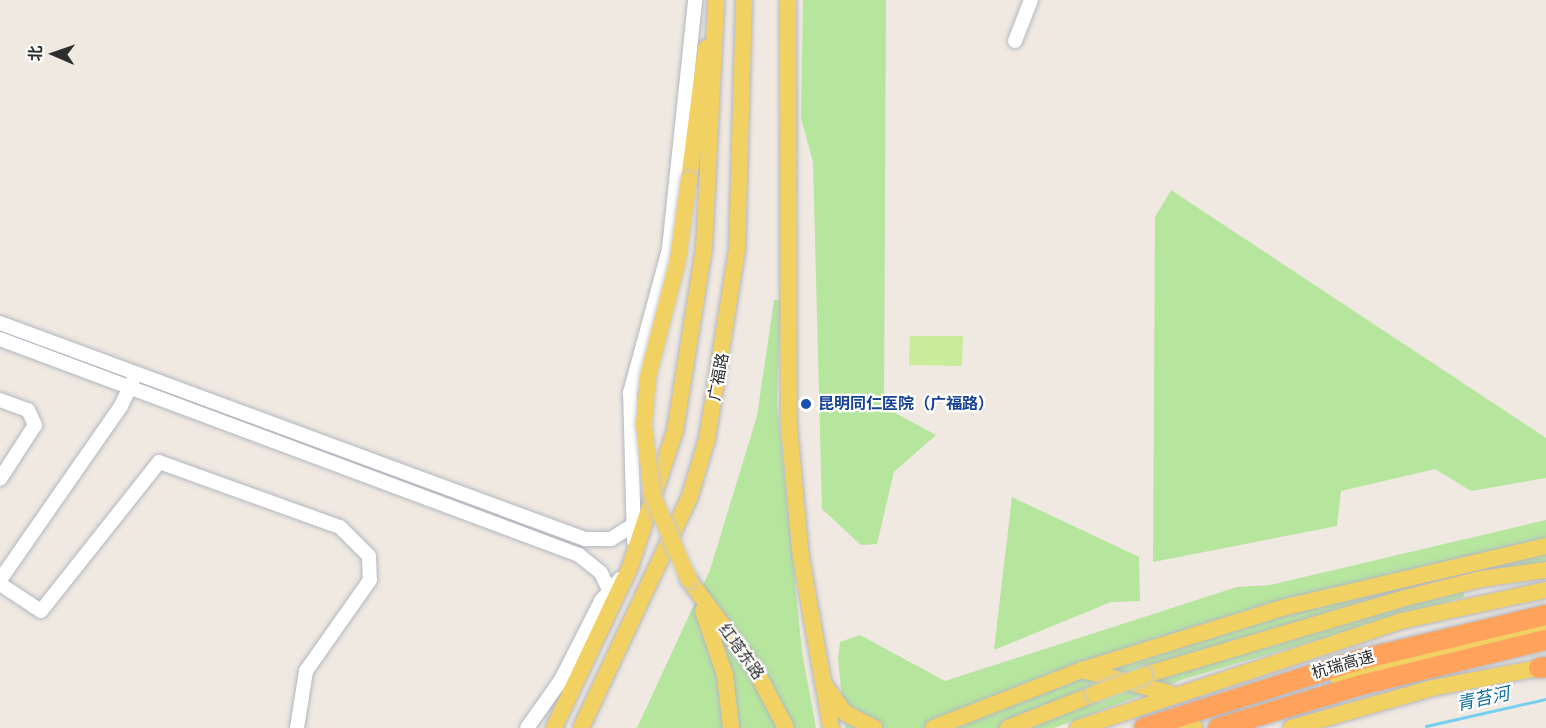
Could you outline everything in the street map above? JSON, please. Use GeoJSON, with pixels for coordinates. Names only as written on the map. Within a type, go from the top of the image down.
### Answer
{"type":"FeatureCollection","features":[{"type":"Feature","properties":{"kind":"highway","name":"杭瑞高速"},"geometry":{"type":"LineString","coordinates":[[1144,728],[1358,660],[1546,615]]}},
{"type":"Feature","properties":{"kind":"highway","name":"杭瑞高速"},"geometry":{"type":"LineString","coordinates":[[1218,728],[1365,684],[1546,640]]}},
{"type":"Feature","properties":{"kind":"main road"},"geometry":{"type":"LineString","coordinates":[[714,0],[683,236],[649,371],[644,425],[654,501],[721,658],[731,728]]}},
{"type":"Feature","properties":{"kind":"main road","name":"广福路"},"geometry":{"type":"LineString","coordinates":[[554,728],[612,598],[630,567],[675,431],[698,311],[714,0]]}},
{"type":"Feature","properties":{"kind":"main road","name":"广福路"},"geometry":{"type":"LineString","coordinates":[[581,728],[684,509],[707,439],[737,250],[744,0]]}},
{"type":"Feature","properties":{"kind":"main road"},"geometry":{"type":"LineString","coordinates":[[788,0],[789,426],[819,672],[831,728]]}},
{"type":"Feature","properties":{"kind":"main road"},"geometry":{"type":"LineString","coordinates":[[933,728],[1082,670],[1367,585],[1546,546]]}},
{"type":"Feature","properties":{"kind":"main road"},"geometry":{"type":"LineString","coordinates":[[1008,728],[1145,675],[1405,598],[1481,579],[1546,570]]}},
{"type":"Feature","properties":{"kind":"main road","name":"红塔东路"},"geometry":{"type":"LineString","coordinates":[[689,580],[755,669],[786,728]]}},
{"type":"Feature","properties":{"kind":"main road"},"geometry":{"type":"LineString","coordinates":[[1078,728],[1169,693],[1401,621],[1546,590]]}},
{"type":"Feature","properties":{"kind":"main road"},"geometry":{"type":"LineString","coordinates":[[1171,726],[1380,664],[1546,629]]}},
{"type":"Feature","properties":{"kind":"main road"},"geometry":{"type":"LineString","coordinates":[[1292,728],[1432,688],[1543,668]]}},
{"type":"Feature","properties":{"kind":"main road"},"geometry":{"type":"LineString","coordinates":[[1082,670],[1169,693]]}},
{"type":"Feature","properties":{"kind":"main road"},"geometry":{"type":"LineString","coordinates":[[819,672],[832,700],[874,728]]}},
{"type":"Feature","properties":{"kind":"main road"},"geometry":{"type":"LineString","coordinates":[[818,728],[826,706]]}},
{"type":"Feature","properties":{"kind":"main road"},"geometry":{"type":"LineString","coordinates":[[1171,726],[1195,728]]}},
{"type":"Feature","properties":{"kind":"street"},"geometry":{"type":"LineString","coordinates":[[630,567],[636,525],[628,470],[630,393],[669,249],[694,0]]}},
{"type":"Feature","properties":{"kind":"street"},"geometry":{"type":"LineString","coordinates":[[1015,41],[1031,0]]}},
{"type":"Feature","properties":{"kind":"street"},"geometry":{"type":"LineString","coordinates":[[0,323],[585,538],[611,539],[636,525],[653,500]]}},
{"type":"Feature","properties":{"kind":"street"},"geometry":{"type":"LineString","coordinates":[[0,339],[579,555],[612,598],[561,680],[527,728]]}},
{"type":"Feature","properties":{"kind":"street"},"geometry":{"type":"LineString","coordinates":[[134,374],[130,388],[0,582],[40,611],[159,462],[340,526],[369,556],[370,580],[306,671],[297,728]]}},
{"type":"Feature","properties":{"kind":"street"},"geometry":{"type":"LineString","coordinates":[[0,400],[28,410],[35,425],[0,479]]}},
{"type":"Feature","properties":{"kind":"street"},"geometry":{"type":"LineString","coordinates":[[210,418],[215,403]]}},
{"type":"Feature","properties":{"kind":"street"},"geometry":{"type":"LineString","coordinates":[[443,504],[449,488]]}},
{"type":"Feature","properties":{"kind":"green space"},"geometry":{"type":"Polygon","coordinates":[[[803,0],[886,0],[884,407],[936,435],[894,472],[877,544],[861,545],[822,509],[813,162],[801,118],[803,0]]]}},
{"type":"Feature","properties":{"kind":"green space"},"geometry":{"type":"Polygon","coordinates":[[[1171,190],[1546,438],[1546,478],[1471,491],[1435,469],[1341,491],[1337,526],[1153,562],[1155,217],[1171,190]]]}},
{"type":"Feature","properties":{"kind":"green space"},"geometry":{"type":"Polygon","coordinates":[[[774,300],[781,300],[777,402],[802,652],[816,728],[637,728],[710,570],[757,416],[774,300]]]}},
{"type":"Feature","properties":{"kind":"green space"},"geometry":{"type":"Polygon","coordinates":[[[910,336],[963,336],[962,366],[909,365],[910,336]]]}},
{"type":"Feature","properties":{"kind":"green space"},"geometry":{"type":"Polygon","coordinates":[[[1012,497],[1139,557],[1140,601],[1111,602],[994,650],[1012,497]]]}},
{"type":"Feature","properties":{"kind":"green space"},"geometry":{"type":"Polygon","coordinates":[[[1546,520],[1546,563],[1462,582],[1464,597],[1184,679],[1054,728],[845,728],[838,659],[840,642],[860,635],[945,681],[1237,587],[1270,585],[1546,520]]]}},
{"type":"Feature","properties":{"kind":"waterway","name":"青苔河"},"geometry":{"type":"LineString","coordinates":[[1426,726],[1546,699]]}},
{"type":"Feature","properties":{"kind":"place","name":"昆明同仁医院（广福路）"},"geometry":{"type":"Point","coordinates":[806,404]}}]}
